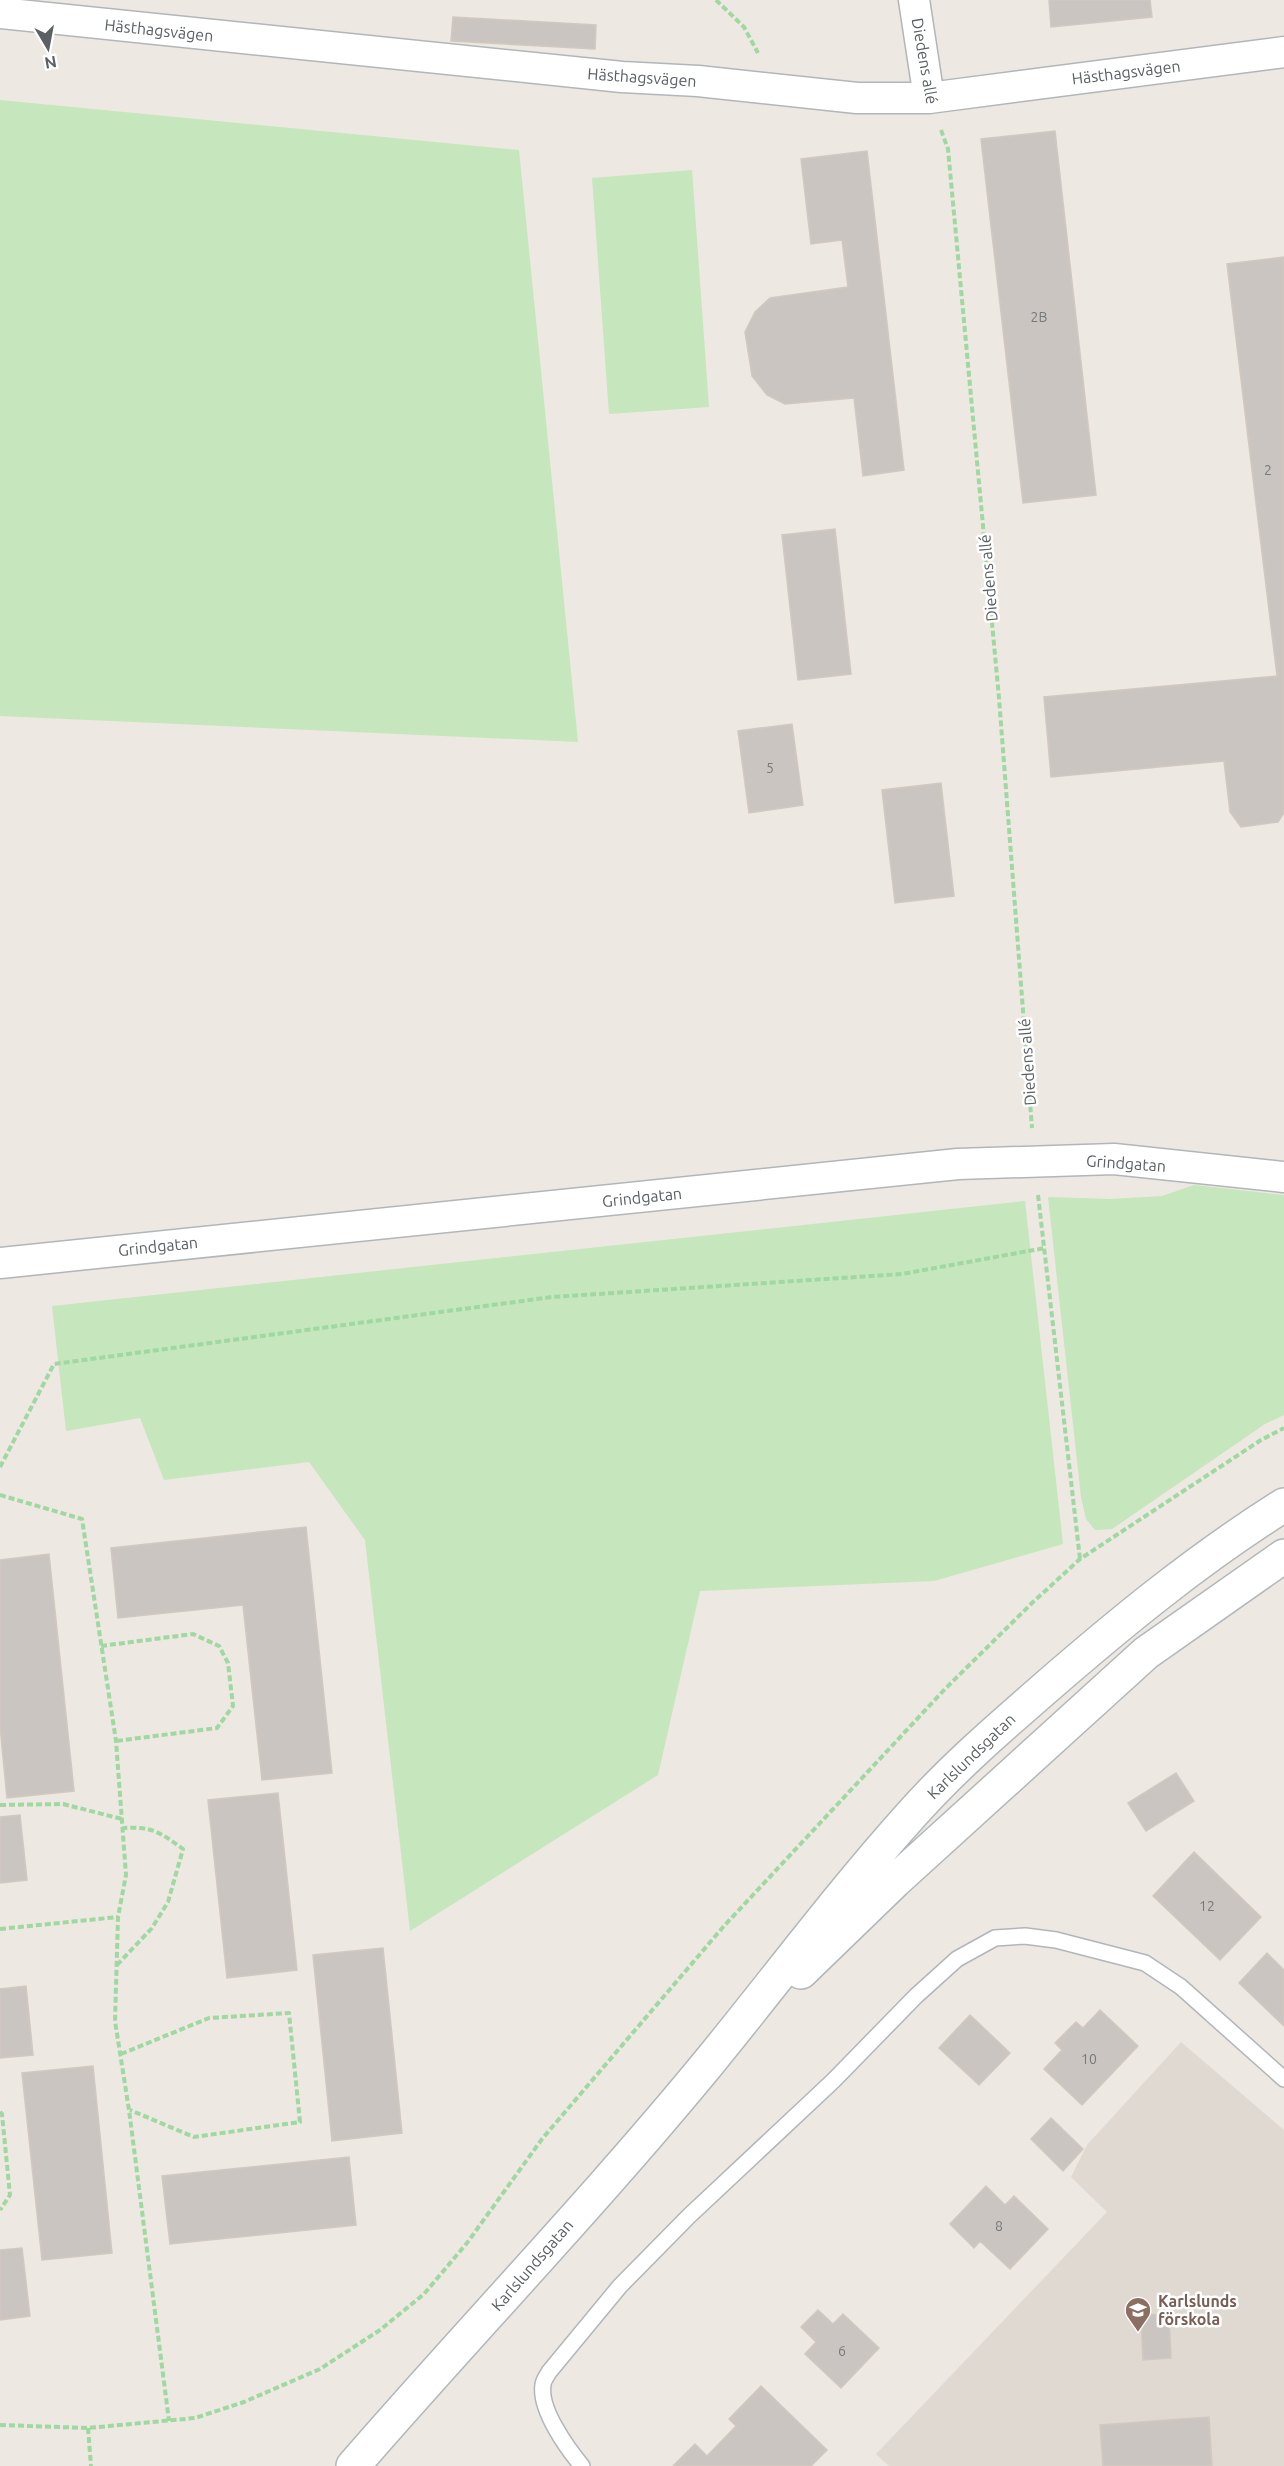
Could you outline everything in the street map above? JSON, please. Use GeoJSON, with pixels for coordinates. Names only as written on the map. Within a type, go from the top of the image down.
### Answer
{"type":"FeatureCollection","features":[{"type":"Feature","properties":{"kind":"main road","name":"Karlslundsgatan"},"geometry":{"type":"LineString","coordinates":[[353,2466],[458,2350],[709,2061],[815,1926],[912,1814],[987,1737],[1103,1637],[1241,1532],[1284,1505]]}},
{"type":"Feature","properties":{"kind":"main road","name":"Karlslundsgatan"},"geometry":{"type":"LineString","coordinates":[[709,2061],[895,1881],[1146,1653],[1284,1556]]}},
{"type":"Feature","properties":{"kind":"street","name":"Diedens allé"},"geometry":{"type":"LineString","coordinates":[[914,0],[929,98]]}},
{"type":"Feature","properties":{"kind":"street","name":"Hästhagsvägen"},"geometry":{"type":"LineString","coordinates":[[0,13],[622,77],[777,89],[856,98],[929,98],[1284,52]]}},
{"type":"Feature","properties":{"kind":"street","name":"Grindgatan"},"geometry":{"type":"LineString","coordinates":[[0,1263],[958,1164],[1114,1159],[1284,1177]]}},
{"type":"Feature","properties":{"kind":"lane"},"geometry":{"type":"LineString","coordinates":[[582,2466],[562,2441],[544,2401],[543,2384],[549,2372],[620,2286],[689,2216],[833,2080],[916,1996],[957,1959],[995,1938],[1025,1936],[1056,1940],[1145,1963],[1181,1987],[1284,2079]]}},
{"type":"Feature","properties":{"kind":"path"},"geometry":{"type":"LineString","coordinates":[[717,0],[744,27],[777,89]]}},
{"type":"Feature","properties":{"kind":"path","name":"Diedens allé"},"geometry":{"type":"LineString","coordinates":[[929,98],[948,149],[999,698],[1034,1160],[1080,1559]]}},
{"type":"Feature","properties":{"kind":"path"},"geometry":{"type":"LineString","coordinates":[[0,1467],[54,1364],[552,1297],[902,1274],[1045,1248]]}},
{"type":"Feature","properties":{"kind":"path"},"geometry":{"type":"LineString","coordinates":[[0,2425],[88,2428],[195,2418],[244,2403],[320,2369],[380,2330],[424,2294],[467,2243],[542,2139],[724,1926],[945,1689],[1080,1559],[1261,1440],[1284,1428]]}},
{"type":"Feature","properties":{"kind":"path"},"geometry":{"type":"LineString","coordinates":[[0,1495],[81,1519],[116,1741],[123,1828],[126,1875],[118,1917],[115,2021],[129,2110],[169,2421]]}},
{"type":"Feature","properties":{"kind":"path"},"geometry":{"type":"LineString","coordinates":[[101,1646],[193,1634],[219,1646],[228,1663],[233,1706],[217,1728],[116,1741]]}},
{"type":"Feature","properties":{"kind":"path"},"geometry":{"type":"LineString","coordinates":[[0,1805],[63,1804],[122,1819]]}},
{"type":"Feature","properties":{"kind":"path"},"geometry":{"type":"LineString","coordinates":[[117,1965],[152,1928],[168,1902],[183,1848],[169,1838],[144,1826],[123,1828]]}},
{"type":"Feature","properties":{"kind":"path"},"geometry":{"type":"LineString","coordinates":[[0,1929],[118,1917]]}},
{"type":"Feature","properties":{"kind":"path"},"geometry":{"type":"LineString","coordinates":[[121,2054],[209,2018],[289,2013],[300,2122],[194,2137],[129,2110]]}},
{"type":"Feature","properties":{"kind":"path"},"geometry":{"type":"LineString","coordinates":[[0,2112],[10,2195],[0,2210]]}},
{"type":"Feature","properties":{"kind":"path"},"geometry":{"type":"LineString","coordinates":[[88,2428],[91,2466]]}},
{"type":"Feature","properties":{"kind":"shaded area","name":"Karlslunds förskola"},"geometry":{"type":"Polygon","coordinates":[[[1181,2042],[1284,2130],[1284,2466],[889,2466],[876,2454],[1107,2212],[1071,2177],[1087,2145],[1181,2042]]]}},
{"type":"Feature","properties":{"kind":"green space"},"geometry":{"type":"Polygon","coordinates":[[[0,100],[519,150],[578,742],[0,716],[0,100]]]}},
{"type":"Feature","properties":{"kind":"green space"},"geometry":{"type":"Polygon","coordinates":[[[692,170],[709,407],[609,414],[592,178],[692,170]]]}},
{"type":"Feature","properties":{"kind":"green space"},"geometry":{"type":"Polygon","coordinates":[[[1194,1185],[1284,1195],[1284,1415],[1265,1424],[1112,1529],[1095,1530],[1086,1519],[1081,1497],[1048,1197],[1110,1199],[1162,1196],[1194,1185]]]}},
{"type":"Feature","properties":{"kind":"green space"},"geometry":{"type":"Polygon","coordinates":[[[1025,1201],[1063,1544],[934,1581],[700,1591],[658,1775],[410,1931],[365,1540],[309,1462],[164,1480],[140,1418],[66,1431],[52,1306],[1025,1201]]]}},
{"type":"Feature","properties":{"kind":"building"},"geometry":{"type":"Polygon","coordinates":[[[1049,0],[1150,0],[1152,17],[1051,27],[1049,0]]]}},
{"type":"Feature","properties":{"kind":"building"},"geometry":{"type":"Polygon","coordinates":[[[453,17],[596,25],[595,49],[451,41],[453,17]]]}},
{"type":"Feature","properties":{"kind":"building"},"geometry":{"type":"Polygon","coordinates":[[[1055,131],[1096,495],[1023,503],[981,139],[1055,131]]]}},
{"type":"Feature","properties":{"kind":"building"},"geometry":{"type":"Polygon","coordinates":[[[867,151],[904,470],[863,476],[854,398],[785,404],[767,395],[752,376],[745,332],[755,312],[770,298],[848,287],[842,240],[811,244],[801,159],[867,151]]]}},
{"type":"Feature","properties":{"kind":"building"},"geometry":{"type":"Polygon","coordinates":[[[1284,257],[1284,813],[1278,822],[1241,827],[1230,812],[1224,761],[1051,777],[1044,697],[1277,676],[1227,264],[1284,257]]]}},
{"type":"Feature","properties":{"kind":"building"},"geometry":{"type":"Polygon","coordinates":[[[835,529],[851,674],[798,680],[782,535],[835,529]]]}},
{"type":"Feature","properties":{"kind":"building"},"geometry":{"type":"Polygon","coordinates":[[[792,724],[803,805],[749,813],[738,731],[792,724]]]}},
{"type":"Feature","properties":{"kind":"building"},"geometry":{"type":"Polygon","coordinates":[[[941,783],[954,896],[895,903],[882,790],[941,783]]]}},
{"type":"Feature","properties":{"kind":"building"},"geometry":{"type":"Polygon","coordinates":[[[306,1527],[332,1773],[262,1780],[243,1605],[118,1618],[111,1548],[306,1527]]]}},
{"type":"Feature","properties":{"kind":"building"},"geometry":{"type":"Polygon","coordinates":[[[49,1554],[74,1791],[7,1798],[0,1726],[0,1560],[49,1554]]]}},
{"type":"Feature","properties":{"kind":"building"},"geometry":{"type":"Polygon","coordinates":[[[1176,1773],[1194,1801],[1146,1831],[1128,1803],[1176,1773]]]}},
{"type":"Feature","properties":{"kind":"building"},"geometry":{"type":"Polygon","coordinates":[[[278,1793],[297,1970],[227,1978],[208,1800],[278,1793]]]}},
{"type":"Feature","properties":{"kind":"building"},"geometry":{"type":"Polygon","coordinates":[[[20,1815],[27,1880],[0,1883],[0,1817],[20,1815]]]}},
{"type":"Feature","properties":{"kind":"building"},"geometry":{"type":"Polygon","coordinates":[[[1194,1852],[1261,1917],[1220,1960],[1153,1896],[1194,1852]]]}},
{"type":"Feature","properties":{"kind":"building"},"geometry":{"type":"Polygon","coordinates":[[[383,1948],[402,2133],[332,2141],[313,1955],[383,1948]]]}},
{"type":"Feature","properties":{"kind":"building"},"geometry":{"type":"Polygon","coordinates":[[[1267,1953],[1284,1970],[1284,2026],[1239,1983],[1267,1953]]]}},
{"type":"Feature","properties":{"kind":"building"},"geometry":{"type":"Polygon","coordinates":[[[26,1986],[33,2055],[0,2058],[0,1989],[26,1986]]]}},
{"type":"Feature","properties":{"kind":"building"},"geometry":{"type":"Polygon","coordinates":[[[1100,2010],[1138,2046],[1082,2105],[1044,2069],[1062,2050],[1055,2043],[1076,2022],[1083,2028],[1100,2010]]]}},
{"type":"Feature","properties":{"kind":"building"},"geometry":{"type":"Polygon","coordinates":[[[970,2015],[1010,2053],[979,2085],[939,2048],[970,2015]]]}},
{"type":"Feature","properties":{"kind":"building"},"geometry":{"type":"Polygon","coordinates":[[[93,2066],[112,2253],[42,2260],[22,2073],[93,2066]]]}},
{"type":"Feature","properties":{"kind":"building"},"geometry":{"type":"Polygon","coordinates":[[[1051,2118],[1083,2149],[1063,2171],[1031,2139],[1051,2118]]]}},
{"type":"Feature","properties":{"kind":"building"},"geometry":{"type":"Polygon","coordinates":[[[349,2157],[356,2225],[170,2244],[162,2176],[349,2157]]]}},
{"type":"Feature","properties":{"kind":"building"},"geometry":{"type":"Polygon","coordinates":[[[986,2186],[1005,2205],[1014,2196],[1048,2229],[1010,2269],[980,2241],[974,2248],[950,2224],[986,2186]]]}},
{"type":"Feature","properties":{"kind":"building"},"geometry":{"type":"Polygon","coordinates":[[[22,2248],[30,2316],[0,2320],[0,2250],[22,2248]]]}},
{"type":"Feature","properties":{"kind":"building"},"geometry":{"type":"Polygon","coordinates":[[[818,2310],[833,2324],[843,2314],[879,2348],[841,2388],[805,2354],[816,2342],[801,2327],[818,2310]]]}},
{"type":"Feature","properties":{"kind":"building"},"geometry":{"type":"Polygon","coordinates":[[[1169,2314],[1171,2358],[1143,2360],[1141,2315],[1169,2314]]]}},
{"type":"Feature","properties":{"kind":"building"},"geometry":{"type":"Polygon","coordinates":[[[761,2386],[827,2450],[811,2466],[673,2466],[695,2444],[707,2456],[736,2426],[729,2419],[761,2386]]]}},
{"type":"Feature","properties":{"kind":"building"},"geometry":{"type":"Polygon","coordinates":[[[1209,2417],[1212,2466],[1103,2466],[1100,2425],[1209,2417]]]}},
{"type":"Feature","properties":{"kind":"place","name":"Karlslunds förskola"},"geometry":{"type":"Point","coordinates":[1138,2333]}}]}
